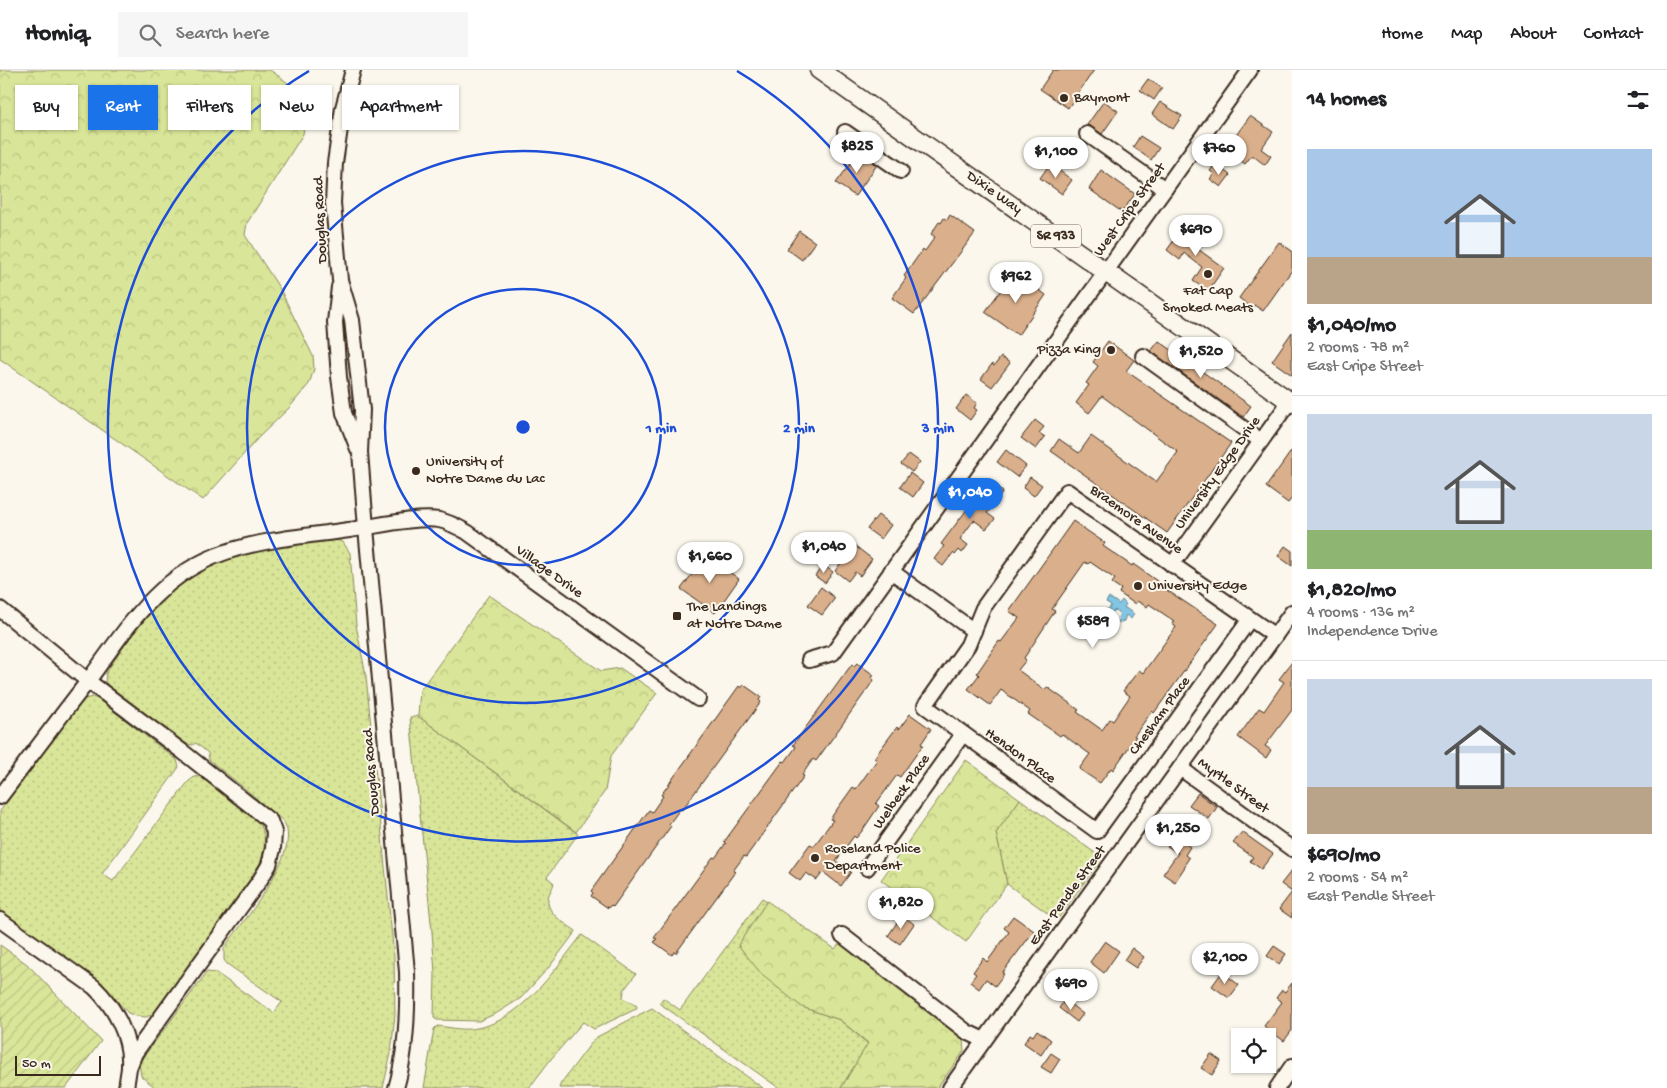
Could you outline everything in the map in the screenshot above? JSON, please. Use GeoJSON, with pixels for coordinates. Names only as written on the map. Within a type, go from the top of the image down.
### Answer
{"type":"FeatureCollection","features":[{"type":"Feature","properties":{"kind":"main road","name":"Dixie Way"},"geometry":{"type":"LineString","coordinates":[[819,70],[1291,402]]}},
{"type":"Feature","properties":{"kind":"street","name":"Douglas Road"},"geometry":{"type":"LineString","coordinates":[[353,70],[343,108],[335,163],[333,203],[340,280],[352,320],[359,376],[362,410],[360,452],[366,528],[407,972],[408,1007],[396,1088]]}},
{"type":"Feature","properties":{"kind":"street","name":"West Cripe Street"},"geometry":{"type":"LineString","coordinates":[[809,660],[833,653],[1250,70]]}},
{"type":"Feature","properties":{"kind":"street"},"geometry":{"type":"LineString","coordinates":[[845,132],[901,171]]}},
{"type":"Feature","properties":{"kind":"street"},"geometry":{"type":"LineString","coordinates":[[1087,134],[1165,189]]}},
{"type":"Feature","properties":{"kind":"street","name":"Douglas Road"},"geometry":{"type":"LineString","coordinates":[[340,280],[335,322],[339,377],[344,413],[360,452]]}},
{"type":"Feature","properties":{"kind":"street"},"geometry":{"type":"LineString","coordinates":[[1143,356],[1261,441]]}},
{"type":"Feature","properties":{"kind":"street","name":"University Edge Drive"},"geometry":{"type":"LineString","coordinates":[[1172,565],[1291,402]]}},
{"type":"Feature","properties":{"kind":"street","name":"Braemore Avenue"},"geometry":{"type":"LineString","coordinates":[[925,706],[968,644],[983,608],[1067,491],[1275,636]]}},
{"type":"Feature","properties":{"kind":"street","name":"Village Drive"},"geometry":{"type":"LineString","coordinates":[[0,797],[122,634],[157,593],[190,568],[224,552],[264,542],[426,519],[451,523],[467,532],[698,699]]}},
{"type":"Feature","properties":{"kind":"street"},"geometry":{"type":"LineString","coordinates":[[891,571],[974,631]]}},
{"type":"Feature","properties":{"kind":"street"},"geometry":{"type":"LineString","coordinates":[[0,609],[88,681],[270,821],[274,832],[274,849],[269,865],[260,880],[135,1053],[128,1068]]}},
{"type":"Feature","properties":{"kind":"street","name":"East Pendle Street"},"geometry":{"type":"LineString","coordinates":[[950,1088],[1292,612]]}},
{"type":"Feature","properties":{"kind":"street","name":"Chesham Place"},"geometry":{"type":"LineString","coordinates":[[1097,831],[1250,619]]}},
{"type":"Feature","properties":{"kind":"street","name":"Hendon Place"},"geometry":{"type":"LineString","coordinates":[[925,706],[1097,831]]}},
{"type":"Feature","properties":{"kind":"street","name":"Welbeck Place"},"geometry":{"type":"LineString","coordinates":[[867,868],[963,734]]}},
{"type":"Feature","properties":{"kind":"street","name":"Myrtle Street"},"geometry":{"type":"LineString","coordinates":[[1180,768],[1292,848]]}},
{"type":"Feature","properties":{"kind":"street"},"geometry":{"type":"LineString","coordinates":[[0,920],[78,975],[104,996],[126,1038],[130,1087]]}},
{"type":"Feature","properties":{"kind":"street"},"geometry":{"type":"LineString","coordinates":[[842,935],[967,1032],[984,1040]]}},
{"type":"Feature","properties":{"kind":"street"},"geometry":{"type":"LineString","coordinates":[[1277,1088],[1292,1066]]}},
{"type":"Feature","properties":{"kind":"green space"},"geometry":{"type":"Polygon","coordinates":[[[0,70],[270,70],[290,85],[261,85],[261,130],[304,130],[303,134],[247,223],[245,235],[280,289],[313,356],[314,369],[309,384],[289,408],[258,438],[203,500],[0,359],[0,70]]]}},
{"type":"Feature","properties":{"kind":"green space"},"geometry":{"type":"Polygon","coordinates":[[[336,540],[343,542],[350,553],[356,625],[366,676],[394,957],[395,1015],[391,1053],[383,1088],[156,1088],[141,1076],[139,1063],[207,972],[216,973],[274,1013],[282,1002],[227,964],[224,960],[224,948],[256,905],[278,868],[285,850],[287,834],[283,821],[209,760],[208,753],[196,743],[193,745],[186,744],[109,687],[105,681],[106,673],[131,637],[160,603],[193,575],[212,564],[233,556],[258,550],[336,540]]]}},
{"type":"Feature","properties":{"kind":"green space"},"geometry":{"type":"Polygon","coordinates":[[[489,595],[601,671],[620,668],[657,693],[611,756],[605,791],[576,832],[418,716],[420,690],[489,595]]]}},
{"type":"Feature","properties":{"kind":"green space"},"geometry":{"type":"Polygon","coordinates":[[[92,697],[98,699],[177,760],[179,767],[102,874],[113,881],[188,782],[194,777],[199,776],[245,808],[259,822],[263,830],[264,847],[258,870],[156,1013],[146,1017],[128,1013],[100,982],[0,910],[0,811],[79,705],[85,699],[92,697]]]}},
{"type":"Feature","properties":{"kind":"green space"},"geometry":{"type":"Polygon","coordinates":[[[418,716],[578,834],[547,877],[554,883],[548,898],[550,909],[557,918],[576,931],[550,966],[521,998],[497,1013],[479,1021],[437,1020],[434,1018],[435,973],[432,932],[410,717],[418,716]]]}},
{"type":"Feature","properties":{"kind":"green space"},"geometry":{"type":"Polygon","coordinates":[[[966,760],[1020,799],[996,833],[1007,884],[966,942],[881,880],[966,760]]]}},
{"type":"Feature","properties":{"kind":"green space"},"geometry":{"type":"Polygon","coordinates":[[[1020,799],[1102,858],[1057,920],[1007,884],[996,833],[1020,799]]]}},
{"type":"Feature","properties":{"kind":"green space"},"geometry":{"type":"Polygon","coordinates":[[[762,898],[767,901],[738,946],[802,1007],[840,1020],[868,1044],[841,1088],[779,1088],[659,1003],[663,998],[680,1010],[762,898]]]}},
{"type":"Feature","properties":{"kind":"green space"},"geometry":{"type":"Polygon","coordinates":[[[767,901],[835,949],[840,943],[963,1040],[964,1051],[937,1088],[841,1088],[868,1043],[840,1020],[802,1007],[763,976],[738,945],[767,901]]]}},
{"type":"Feature","properties":{"kind":"green space"},"geometry":{"type":"Polygon","coordinates":[[[582,935],[636,974],[624,990],[623,998],[637,1006],[636,1009],[594,1029],[583,1022],[529,1088],[424,1088],[434,1029],[437,1026],[471,1029],[489,1025],[505,1017],[534,993],[582,935]]]}},
{"type":"Feature","properties":{"kind":"green space"},"geometry":{"type":"Polygon","coordinates":[[[0,945],[27,964],[101,1041],[66,1088],[0,1088],[0,945]]]}},
{"type":"Feature","properties":{"kind":"green space"},"geometry":{"type":"Polygon","coordinates":[[[652,1008],[763,1088],[559,1088],[595,1038],[652,1008]]]}},
{"type":"Feature","properties":{"kind":"water"},"geometry":{"type":"Polygon","coordinates":[[[1109,597],[1119,604],[1122,600],[1126,604],[1124,607],[1134,614],[1131,619],[1126,615],[1124,621],[1119,623],[1118,617],[1120,614],[1115,610],[1112,613],[1106,614],[1106,609],[1109,609],[1111,605],[1106,602],[1109,597]]]}},
{"type":"Feature","properties":{"kind":"building","name":"Baymont"},"geometry":{"type":"Polygon","coordinates":[[[1053,70],[1094,70],[1068,108],[1040,89],[1053,70]]]}},
{"type":"Feature","properties":{"kind":"building"},"geometry":{"type":"Polygon","coordinates":[[[1148,79],[1162,88],[1154,100],[1140,90],[1148,79]]]}},
{"type":"Feature","properties":{"kind":"building"},"geometry":{"type":"Polygon","coordinates":[[[1104,101],[1118,111],[1102,134],[1087,125],[1104,101]]]}},
{"type":"Feature","properties":{"kind":"building"},"geometry":{"type":"Polygon","coordinates":[[[1160,102],[1182,116],[1173,129],[1152,114],[1160,102]]]}},
{"type":"Feature","properties":{"kind":"building"},"geometry":{"type":"Polygon","coordinates":[[[1250,116],[1273,132],[1261,149],[1271,156],[1265,165],[1252,155],[1245,164],[1226,149],[1250,116]]]}},
{"type":"Feature","properties":{"kind":"building"},"geometry":{"type":"Polygon","coordinates":[[[1140,136],[1159,148],[1151,160],[1133,147],[1140,136]]]}},
{"type":"Feature","properties":{"kind":"building"},"geometry":{"type":"Polygon","coordinates":[[[859,152],[877,165],[855,196],[836,183],[859,152]]]}},
{"type":"Feature","properties":{"kind":"building"},"geometry":{"type":"Polygon","coordinates":[[[1050,164],[1072,180],[1062,194],[1040,178],[1050,164]]]}},
{"type":"Feature","properties":{"kind":"building"},"geometry":{"type":"Polygon","coordinates":[[[1215,164],[1230,175],[1221,187],[1210,179],[1214,174],[1210,171],[1215,164]]]}},
{"type":"Feature","properties":{"kind":"building"},"geometry":{"type":"Polygon","coordinates":[[[1101,170],[1135,194],[1122,212],[1089,189],[1101,170]]]}},
{"type":"Feature","properties":{"kind":"building"},"geometry":{"type":"Polygon","coordinates":[[[950,215],[975,233],[914,314],[892,298],[906,278],[904,276],[923,249],[925,251],[935,237],[931,234],[939,222],[941,223],[944,218],[947,220],[950,215]]]}},
{"type":"Feature","properties":{"kind":"building"},"geometry":{"type":"Polygon","coordinates":[[[1187,222],[1200,232],[1191,244],[1224,268],[1208,291],[1193,281],[1202,267],[1184,253],[1180,260],[1167,250],[1187,222]]]}},
{"type":"Feature","properties":{"kind":"building"},"geometry":{"type":"Polygon","coordinates":[[[799,231],[815,242],[802,260],[787,249],[799,231]]]}},
{"type":"Feature","properties":{"kind":"building"},"geometry":{"type":"Polygon","coordinates":[[[1279,242],[1292,251],[1292,270],[1263,311],[1254,305],[1252,308],[1239,298],[1279,242]]]}},
{"type":"Feature","properties":{"kind":"building"},"geometry":{"type":"Polygon","coordinates":[[[1014,272],[1046,295],[1018,335],[985,312],[1014,272]]]}},
{"type":"Feature","properties":{"kind":"building"},"geometry":{"type":"Polygon","coordinates":[[[1292,332],[1292,375],[1272,361],[1292,332]]]}},
{"type":"Feature","properties":{"kind":"building"},"geometry":{"type":"Polygon","coordinates":[[[1108,341],[1134,360],[1126,371],[1231,443],[1167,533],[1051,451],[1059,439],[1079,453],[1091,436],[1156,482],[1178,452],[1102,396],[1089,413],[1076,403],[1089,385],[1086,383],[1098,366],[1093,362],[1108,341]]]}},
{"type":"Feature","properties":{"kind":"building"},"geometry":{"type":"Polygon","coordinates":[[[1159,341],[1251,406],[1243,417],[1151,351],[1159,341]]]}},
{"type":"Feature","properties":{"kind":"building"},"geometry":{"type":"Polygon","coordinates":[[[1001,357],[1010,363],[992,387],[981,379],[992,364],[994,366],[1001,357]]]}},
{"type":"Feature","properties":{"kind":"building"},"geometry":{"type":"Polygon","coordinates":[[[966,395],[977,403],[974,408],[977,410],[970,420],[956,409],[966,395]]]}},
{"type":"Feature","properties":{"kind":"building"},"geometry":{"type":"Polygon","coordinates":[[[1035,420],[1044,427],[1039,433],[1045,437],[1036,449],[1021,438],[1035,420]]]}},
{"type":"Feature","properties":{"kind":"building"},"geometry":{"type":"Polygon","coordinates":[[[1006,450],[1026,466],[1017,477],[997,462],[1006,450]]]}},
{"type":"Feature","properties":{"kind":"building"},"geometry":{"type":"Polygon","coordinates":[[[1292,450],[1292,498],[1288,503],[1266,487],[1292,450]]]}},
{"type":"Feature","properties":{"kind":"building"},"geometry":{"type":"Polygon","coordinates":[[[909,454],[920,462],[912,472],[901,464],[909,454]]]}},
{"type":"Feature","properties":{"kind":"building"},"geometry":{"type":"Polygon","coordinates":[[[910,473],[923,483],[913,497],[900,487],[910,473]]]}},
{"type":"Feature","properties":{"kind":"building"},"geometry":{"type":"Polygon","coordinates":[[[1030,477],[1042,485],[1034,496],[1023,488],[1030,477]]]}},
{"type":"Feature","properties":{"kind":"building"},"geometry":{"type":"Polygon","coordinates":[[[985,478],[1003,492],[987,513],[995,519],[986,529],[974,520],[960,539],[968,545],[962,553],[959,550],[955,555],[953,553],[943,566],[934,559],[944,546],[941,544],[980,492],[976,489],[985,478]]]}},
{"type":"Feature","properties":{"kind":"building"},"geometry":{"type":"Polygon","coordinates":[[[878,515],[891,525],[881,539],[867,529],[878,515]]]}},
{"type":"Feature","properties":{"kind":"building"},"geometry":{"type":"Polygon","coordinates":[[[1073,521],[1105,543],[1103,546],[1132,566],[1133,564],[1157,581],[1156,583],[1218,624],[1154,713],[1152,711],[1134,736],[1136,737],[1113,770],[1111,768],[1100,783],[1079,769],[1090,754],[1062,734],[1060,736],[1028,714],[1030,711],[1001,690],[990,705],[968,689],[979,675],[977,673],[999,641],[1001,642],[1019,618],[1009,611],[1073,521]],[[1085,562],[1052,609],[1055,611],[1018,670],[1045,690],[1047,687],[1079,710],[1077,712],[1102,730],[1110,719],[1113,721],[1130,696],[1123,691],[1139,670],[1143,673],[1176,627],[1172,624],[1174,621],[1149,604],[1147,607],[1137,601],[1135,604],[1119,593],[1121,589],[1112,583],[1115,579],[1090,562],[1088,564],[1085,562]]]}},
{"type":"Feature","properties":{"kind":"building"},"geometry":{"type":"Polygon","coordinates":[[[854,545],[872,559],[860,576],[855,572],[848,581],[835,571],[854,545]]]}},
{"type":"Feature","properties":{"kind":"building"},"geometry":{"type":"Polygon","coordinates":[[[1285,546],[1292,551],[1292,566],[1278,556],[1285,546]]]}},
{"type":"Feature","properties":{"kind":"building"},"geometry":{"type":"Polygon","coordinates":[[[706,555],[739,579],[715,613],[681,589],[706,555]]]}},
{"type":"Feature","properties":{"kind":"building"},"geometry":{"type":"Polygon","coordinates":[[[823,565],[833,572],[825,583],[815,576],[823,565]]]}},
{"type":"Feature","properties":{"kind":"building"},"geometry":{"type":"Polygon","coordinates":[[[821,587],[835,598],[822,615],[808,605],[821,587]]]}},
{"type":"Feature","properties":{"kind":"building"},"geometry":{"type":"Polygon","coordinates":[[[1292,662],[1292,710],[1265,746],[1271,750],[1266,758],[1238,737],[1259,708],[1264,711],[1284,682],[1279,679],[1292,662]]]}},
{"type":"Feature","properties":{"kind":"building"},"geometry":{"type":"Polygon","coordinates":[[[857,663],[874,675],[872,678],[874,680],[816,761],[813,759],[802,775],[804,776],[746,857],[744,856],[733,871],[735,872],[676,953],[674,952],[672,955],[654,942],[657,939],[654,938],[713,857],[715,858],[726,843],[724,842],[783,761],[785,762],[796,747],[793,745],[852,664],[854,666],[857,663]]]}},
{"type":"Feature","properties":{"kind":"building"},"geometry":{"type":"Polygon","coordinates":[[[744,685],[761,697],[759,700],[761,702],[682,810],[680,809],[669,824],[671,826],[613,907],[611,905],[608,908],[591,896],[593,893],[591,891],[649,810],[652,812],[663,796],[661,795],[739,686],[741,688],[744,685]]]}},
{"type":"Feature","properties":{"kind":"building"},"geometry":{"type":"Polygon","coordinates":[[[910,714],[931,729],[921,744],[923,745],[900,777],[897,775],[876,804],[879,806],[862,831],[856,838],[854,836],[836,861],[851,872],[841,886],[823,872],[817,880],[806,873],[800,881],[789,873],[810,844],[814,846],[833,820],[830,819],[853,787],[856,789],[877,760],[874,758],[897,727],[899,729],[910,714]]]}},
{"type":"Feature","properties":{"kind":"building"},"geometry":{"type":"Polygon","coordinates":[[[1198,793],[1217,807],[1209,819],[1189,805],[1198,793]]]}},
{"type":"Feature","properties":{"kind":"building"},"geometry":{"type":"Polygon","coordinates":[[[1178,830],[1190,838],[1186,844],[1190,847],[1185,855],[1189,858],[1186,865],[1175,882],[1163,874],[1178,853],[1167,846],[1178,830]]]}},
{"type":"Feature","properties":{"kind":"building"},"geometry":{"type":"Polygon","coordinates":[[[1242,832],[1273,854],[1261,869],[1250,861],[1253,857],[1233,843],[1242,832]]]}},
{"type":"Feature","properties":{"kind":"building"},"geometry":{"type":"Polygon","coordinates":[[[1292,870],[1292,892],[1281,884],[1292,870]]]}},
{"type":"Feature","properties":{"kind":"building"},"geometry":{"type":"Polygon","coordinates":[[[1292,892],[1292,918],[1279,909],[1292,892]]]}},
{"type":"Feature","properties":{"kind":"building"},"geometry":{"type":"Polygon","coordinates":[[[902,915],[914,924],[900,944],[888,936],[902,915]]]}},
{"type":"Feature","properties":{"kind":"building"},"geometry":{"type":"Polygon","coordinates":[[[1013,916],[1034,931],[1002,973],[1004,974],[995,986],[986,979],[979,989],[970,982],[976,974],[973,972],[983,958],[987,962],[1009,932],[1004,928],[1013,916]]]}},
{"type":"Feature","properties":{"kind":"building"},"geometry":{"type":"Polygon","coordinates":[[[1105,941],[1119,951],[1104,973],[1090,962],[1105,941]]]}},
{"type":"Feature","properties":{"kind":"building"},"geometry":{"type":"Polygon","coordinates":[[[1274,946],[1286,954],[1279,964],[1267,956],[1274,946]]]}},
{"type":"Feature","properties":{"kind":"building"},"geometry":{"type":"Polygon","coordinates":[[[1132,948],[1144,957],[1136,968],[1124,960],[1132,948]]]}},
{"type":"Feature","properties":{"kind":"building"},"geometry":{"type":"Polygon","coordinates":[[[1222,972],[1239,985],[1229,998],[1212,986],[1222,972]]]}},
{"type":"Feature","properties":{"kind":"building"},"geometry":{"type":"Polygon","coordinates":[[[1292,983],[1292,1030],[1284,1041],[1276,1035],[1276,1028],[1267,1028],[1264,1026],[1282,1002],[1276,998],[1282,990],[1285,992],[1292,983]]]}},
{"type":"Feature","properties":{"kind":"building"},"geometry":{"type":"Polygon","coordinates":[[[1065,1000],[1083,1014],[1077,1022],[1059,1008],[1065,1000]]]}},
{"type":"Feature","properties":{"kind":"building"},"geometry":{"type":"Polygon","coordinates":[[[1037,1030],[1051,1040],[1041,1055],[1024,1043],[1030,1034],[1033,1036],[1037,1030]]]}},
{"type":"Feature","properties":{"kind":"building"},"geometry":{"type":"Polygon","coordinates":[[[1051,1053],[1060,1059],[1051,1073],[1041,1067],[1051,1053]]]}},
{"type":"Feature","properties":{"kind":"building"},"geometry":{"type":"Polygon","coordinates":[[[1211,1054],[1221,1061],[1212,1075],[1201,1068],[1211,1054]]]}},
{"type":"Feature","properties":{"kind":"place","name":"Baymont"},"geometry":{"type":"Point","coordinates":[1064,98]}},
{"type":"Feature","properties":{"kind":"place","name":"Fat Cap Smoked Meats"},"geometry":{"type":"Point","coordinates":[1208,274]}},
{"type":"Feature","properties":{"kind":"place","name":"Pizza King"},"geometry":{"type":"Point","coordinates":[1111,350]}},
{"type":"Feature","properties":{"kind":"place","name":"University of Notre Dame du Lac"},"geometry":{"type":"Point","coordinates":[416,471]}},
{"type":"Feature","properties":{"kind":"place","name":"University Edge"},"geometry":{"type":"Point","coordinates":[1138,586]}},
{"type":"Feature","properties":{"kind":"place","name":"The Landings at Notre Dame"},"geometry":{"type":"Point","coordinates":[677,616]}},
{"type":"Feature","properties":{"kind":"place","name":"Roseland Police Department"},"geometry":{"type":"Point","coordinates":[815,858]}}]}
